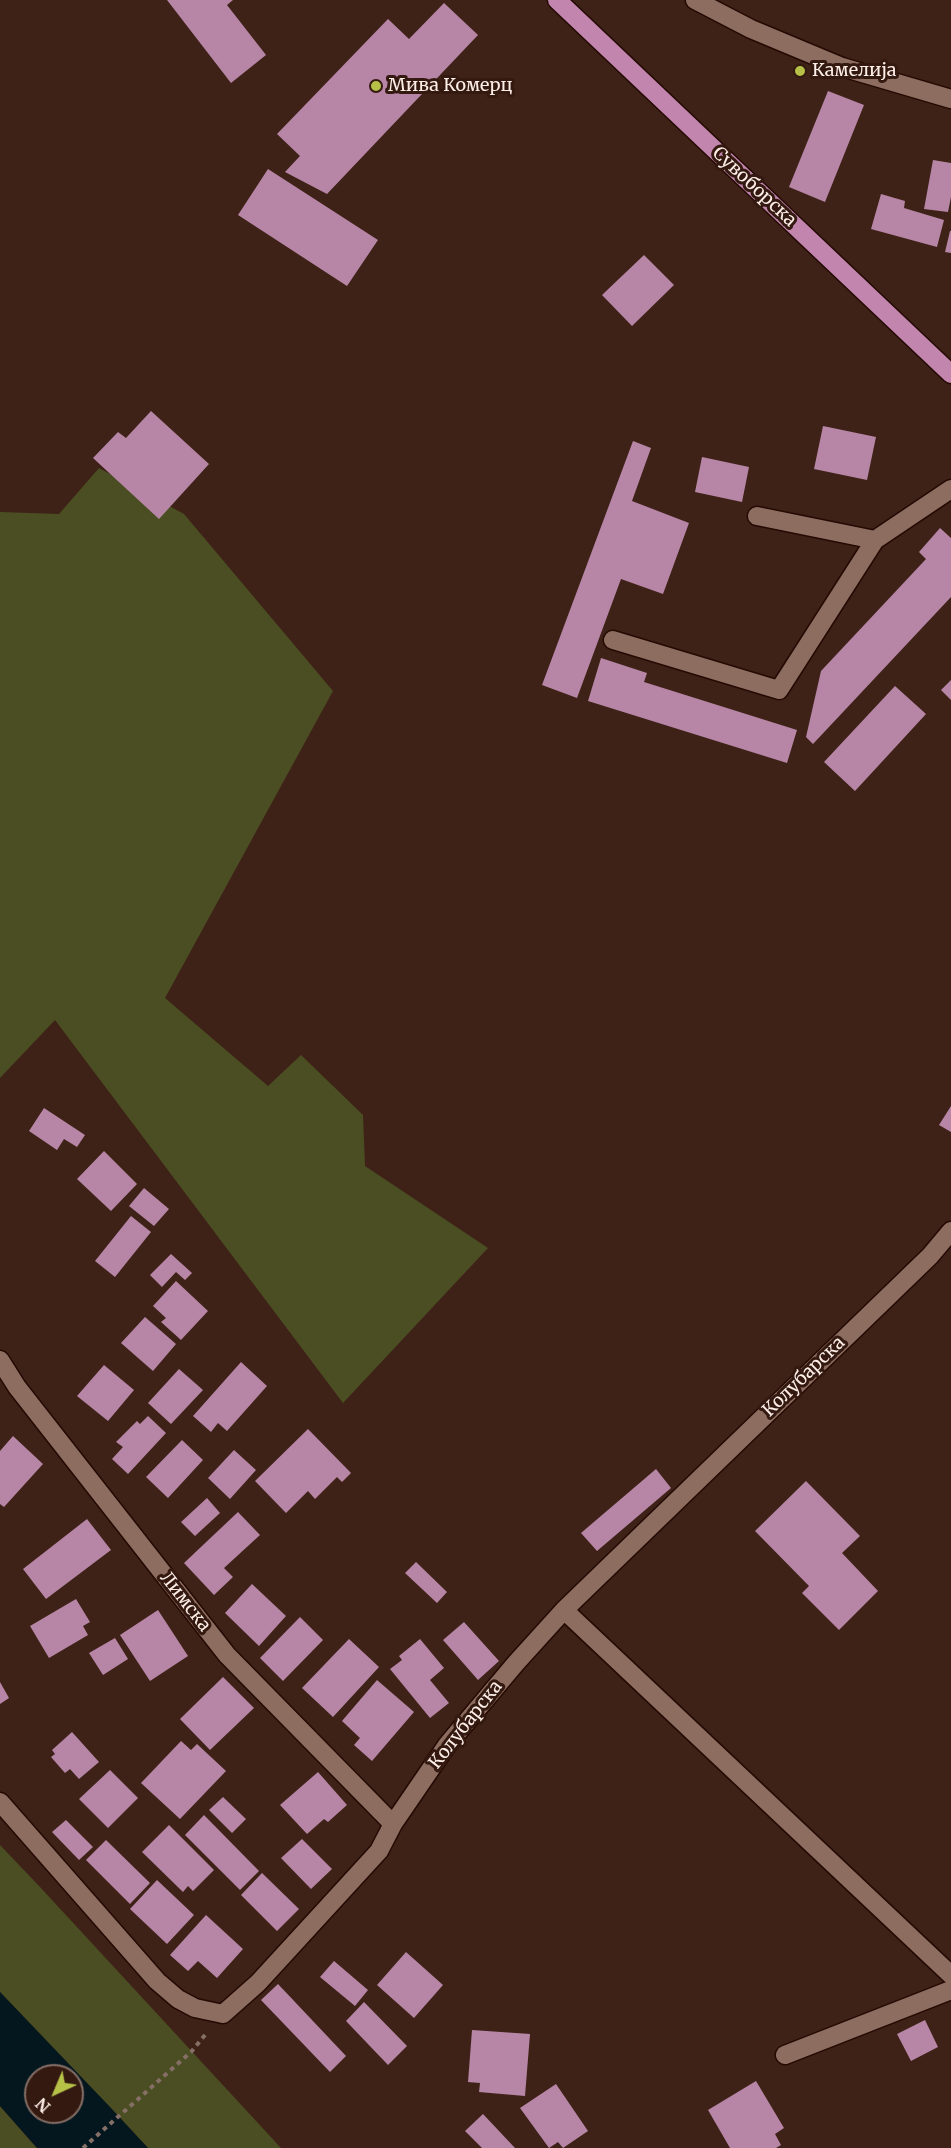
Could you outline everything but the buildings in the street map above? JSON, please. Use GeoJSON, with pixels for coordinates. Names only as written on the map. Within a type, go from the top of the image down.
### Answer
{"type":"FeatureCollection","features":[{"type":"Feature","properties":{"kind":"main road","name":"Сувоборска"},"geometry":{"type":"LineString","coordinates":[[557,0],[951,374]]}},
{"type":"Feature","properties":{"kind":"street"},"geometry":{"type":"LineString","coordinates":[[695,0],[751,29],[842,67],[951,99]]}},
{"type":"Feature","properties":{"kind":"street"},"geometry":{"type":"LineString","coordinates":[[613,640],[779,690],[874,540],[951,489]]}},
{"type":"Feature","properties":{"kind":"street"},"geometry":{"type":"LineString","coordinates":[[757,516],[874,540]]}},
{"type":"Feature","properties":{"kind":"street","name":"Колубарска"},"geometry":{"type":"LineString","coordinates":[[0,1802],[157,1981],[178,2000],[195,2008],[223,2014],[258,1983],[380,1851],[393,1824],[447,1745],[564,1610],[930,1256],[951,1232]]}},
{"type":"Feature","properties":{"kind":"street","name":"Лимска"},"geometry":{"type":"LineString","coordinates":[[0,1360],[17,1387],[227,1655],[393,1824]]}},
{"type":"Feature","properties":{"kind":"street"},"geometry":{"type":"LineString","coordinates":[[564,1610],[951,1975]]}},
{"type":"Feature","properties":{"kind":"street"},"geometry":{"type":"LineString","coordinates":[[785,2055],[951,1990]]}},
{"type":"Feature","properties":{"kind":"path"},"geometry":{"type":"LineString","coordinates":[[83,2148],[191,2052]]}},
{"type":"Feature","properties":{"kind":"green space"},"geometry":{"type":"Polygon","coordinates":[[[99,468],[184,514],[333,691],[165,998],[268,1086],[301,1055],[363,1115],[365,1166],[488,1248],[343,1403],[55,1020],[0,1078],[0,512],[59,514],[99,468]]]}},
{"type":"Feature","properties":{"kind":"green space"},"geometry":{"type":"Polygon","coordinates":[[[0,1845],[281,2148],[148,2148],[84,2081],[84,2064],[68,2064],[0,1992],[0,1845]]]}},
{"type":"Feature","properties":{"kind":"green space"},"geometry":{"type":"Polygon","coordinates":[[[0,2106],[37,2148],[0,2148],[0,2106]]]}},
{"type":"Feature","properties":{"kind":"water"},"geometry":{"type":"Polygon","coordinates":[[[0,1992],[69,2064],[24,2064],[24,2124],[84,2124],[84,2080],[148,2148],[37,2148],[0,2106],[0,1992]]]}},
{"type":"Feature","properties":{"kind":"place","name":"Камелија"},"geometry":{"type":"Point","coordinates":[800,71]}},
{"type":"Feature","properties":{"kind":"place","name":"Мива Комерц"},"geometry":{"type":"Point","coordinates":[376,86]}}]}
